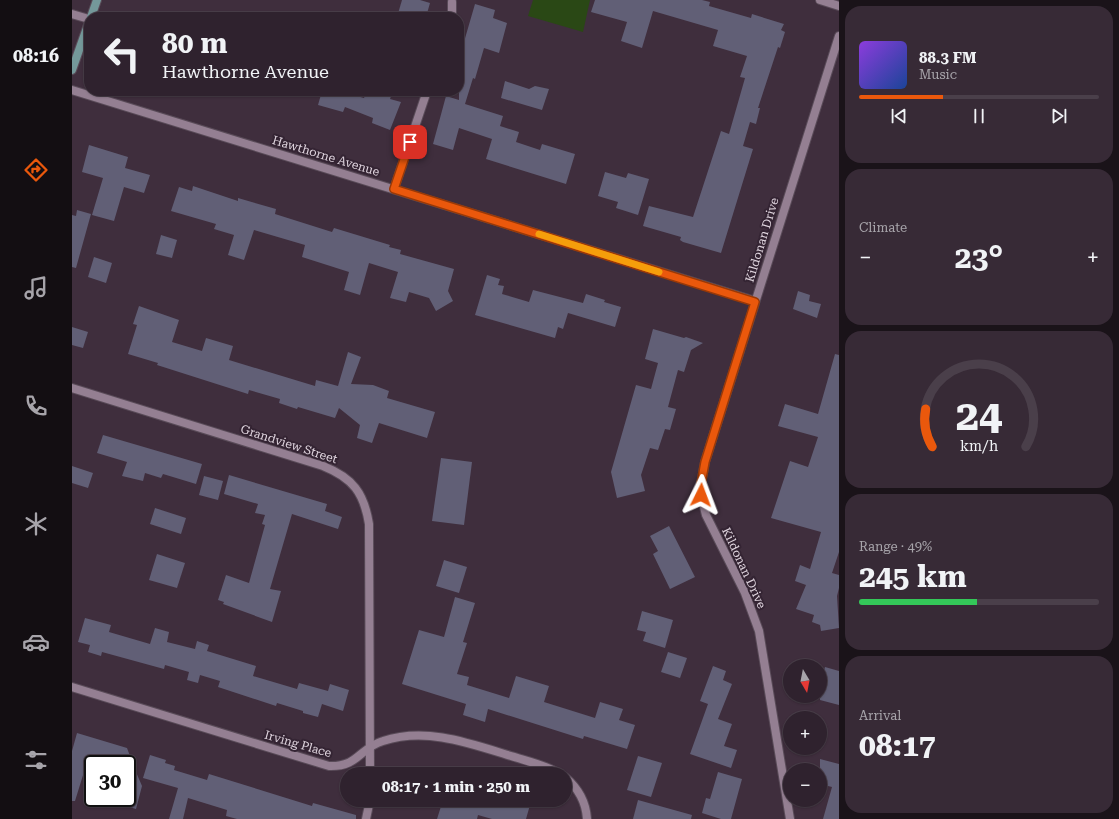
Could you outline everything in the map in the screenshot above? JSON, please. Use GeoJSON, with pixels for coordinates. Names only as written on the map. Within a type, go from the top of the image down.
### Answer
{"type":"FeatureCollection","features":[{"type":"Feature","properties":{"kind":"main road"},"geometry":{"type":"LineString","coordinates":[[92,12],[97,0]]}},
{"type":"Feature","properties":{"kind":"main road"},"geometry":{"type":"LineString","coordinates":[[72,70],[84,36]]}},
{"type":"Feature","properties":{"kind":"street"},"geometry":{"type":"LineString","coordinates":[[820,0],[839,6]]}},
{"type":"Feature","properties":{"kind":"street"},"geometry":{"type":"LineString","coordinates":[[452,2],[452,12]]}},
{"type":"Feature","properties":{"kind":"street"},"geometry":{"type":"LineString","coordinates":[[72,14],[84,17]]}},
{"type":"Feature","properties":{"kind":"street","name":"Kildonan Drive"},"geometry":{"type":"LineString","coordinates":[[790,819],[759,631],[745,593],[710,524],[701,495],[701,484],[705,462],[839,36]]}},
{"type":"Feature","properties":{"kind":"street","name":"Hawthorne Avenue"},"geometry":{"type":"LineString","coordinates":[[72,90],[84,94]]}},
{"type":"Feature","properties":{"kind":"street","name":"Hawthorne Avenue"},"geometry":{"type":"LineString","coordinates":[[92,96],[755,302]]}},
{"type":"Feature","properties":{"kind":"street"},"geometry":{"type":"LineString","coordinates":[[394,189],[425,96]]}},
{"type":"Feature","properties":{"kind":"street","name":"Grandview Street"},"geometry":{"type":"LineString","coordinates":[[72,388],[323,466],[342,475],[358,491],[364,500],[369,524],[370,767]]}},
{"type":"Feature","properties":{"kind":"street","name":"Irving Place"},"geometry":{"type":"LineString","coordinates":[[72,687],[329,766],[349,764],[380,742],[401,737],[424,735],[448,737],[545,767]]}},
{"type":"Feature","properties":{"kind":"street"},"geometry":{"type":"LineString","coordinates":[[572,784],[580,793],[584,802],[587,819]]}},
{"type":"Feature","properties":{"kind":"street"},"geometry":{"type":"LineString","coordinates":[[366,819],[369,807]]}},
{"type":"Feature","properties":{"kind":"green space"},"geometry":{"type":"Polygon","coordinates":[[[533,0],[590,0],[583,32],[528,16],[533,0]]]}},
{"type":"Feature","properties":{"kind":"building"},"geometry":{"type":"Polygon","coordinates":[[[402,0],[420,0],[430,3],[427,12],[398,12],[402,0]]]}},
{"type":"Feature","properties":{"kind":"building"},"geometry":{"type":"Polygon","coordinates":[[[595,0],[702,0],[710,2],[709,6],[751,18],[752,14],[784,24],[781,30],[785,32],[780,48],[778,47],[758,108],[760,108],[756,124],[750,122],[743,146],[753,149],[721,253],[683,242],[680,240],[681,237],[643,226],[649,206],[693,217],[721,131],[729,134],[745,78],[740,77],[747,56],[713,46],[718,30],[653,11],[642,48],[621,41],[627,22],[591,12],[595,0]]]}},
{"type":"Feature","properties":{"kind":"building"},"geometry":{"type":"Polygon","coordinates":[[[475,4],[495,10],[493,18],[507,23],[499,53],[484,48],[475,79],[473,78],[465,104],[503,116],[500,126],[519,132],[516,142],[540,150],[542,144],[575,154],[566,184],[486,159],[492,139],[459,128],[453,150],[433,144],[446,96],[459,100],[459,96],[464,96],[464,42],[475,4]]]}},
{"type":"Feature","properties":{"kind":"building"},"geometry":{"type":"Polygon","coordinates":[[[505,81],[529,89],[535,86],[549,89],[542,110],[501,98],[505,81]]]}},
{"type":"Feature","properties":{"kind":"building"},"geometry":{"type":"Polygon","coordinates":[[[321,96],[357,96],[364,98],[365,96],[391,96],[390,99],[401,102],[390,130],[372,123],[373,118],[345,107],[343,112],[318,105],[321,96]]]}},
{"type":"Feature","properties":{"kind":"building"},"geometry":{"type":"Polygon","coordinates":[[[89,145],[128,157],[125,168],[150,175],[144,193],[124,187],[114,221],[92,215],[103,178],[82,172],[89,145]]]}},
{"type":"Feature","properties":{"kind":"building"},"geometry":{"type":"Polygon","coordinates":[[[605,172],[626,178],[628,173],[649,179],[638,215],[616,208],[618,202],[598,196],[605,172]]]}},
{"type":"Feature","properties":{"kind":"building"},"geometry":{"type":"Polygon","coordinates":[[[193,186],[238,201],[238,198],[276,209],[275,214],[332,232],[334,228],[390,245],[389,247],[401,250],[400,254],[454,269],[448,291],[453,301],[436,311],[429,298],[409,292],[406,302],[390,298],[398,272],[369,263],[360,295],[344,290],[349,272],[302,257],[305,245],[254,230],[244,260],[228,255],[234,235],[214,229],[216,224],[171,211],[179,187],[192,191],[193,186]]]}},
{"type":"Feature","properties":{"kind":"building"},"geometry":{"type":"Polygon","coordinates":[[[77,210],[91,214],[76,268],[72,267],[72,215],[76,216],[77,210]]]}},
{"type":"Feature","properties":{"kind":"building"},"geometry":{"type":"Polygon","coordinates":[[[161,235],[177,240],[172,258],[156,254],[161,235]]]}},
{"type":"Feature","properties":{"kind":"building"},"geometry":{"type":"Polygon","coordinates":[[[94,257],[112,263],[106,283],[88,277],[94,257]]]}},
{"type":"Feature","properties":{"kind":"building"},"geometry":{"type":"Polygon","coordinates":[[[487,275],[500,279],[498,285],[504,286],[502,294],[529,302],[533,290],[583,303],[586,294],[605,300],[604,302],[621,307],[615,327],[568,313],[563,329],[558,327],[555,338],[475,315],[487,275]]]}},
{"type":"Feature","properties":{"kind":"building"},"geometry":{"type":"Polygon","coordinates":[[[798,291],[810,295],[809,301],[821,304],[817,318],[793,309],[798,291]]]}},
{"type":"Feature","properties":{"kind":"building"},"geometry":{"type":"Polygon","coordinates":[[[139,306],[179,320],[172,342],[202,351],[206,338],[233,346],[229,360],[315,386],[316,380],[338,386],[348,352],[361,357],[351,384],[373,385],[389,391],[387,398],[435,412],[427,438],[379,423],[372,443],[357,438],[360,425],[339,408],[335,418],[298,407],[297,409],[279,403],[280,399],[249,390],[248,394],[157,365],[158,363],[128,354],[137,325],[133,324],[139,306]]]}},
{"type":"Feature","properties":{"kind":"building"},"geometry":{"type":"Polygon","coordinates":[[[72,327],[88,332],[83,348],[72,345],[72,327]]]}},
{"type":"Feature","properties":{"kind":"building"},"geometry":{"type":"Polygon","coordinates":[[[653,329],[703,343],[691,350],[684,372],[678,370],[668,407],[676,409],[670,430],[665,429],[658,450],[650,448],[641,475],[645,491],[617,498],[611,472],[636,385],[651,389],[658,363],[645,359],[653,329]]]}},
{"type":"Feature","properties":{"kind":"building"},"geometry":{"type":"Polygon","coordinates":[[[835,354],[839,355],[839,552],[832,573],[839,575],[839,588],[837,596],[839,628],[821,631],[820,625],[812,622],[814,615],[796,609],[806,585],[795,581],[800,565],[810,569],[821,532],[771,518],[790,461],[808,467],[818,437],[778,426],[785,404],[818,414],[835,354]]]}},
{"type":"Feature","properties":{"kind":"building"},"geometry":{"type":"Polygon","coordinates":[[[103,435],[202,464],[196,484],[163,474],[161,478],[145,473],[143,481],[122,476],[127,462],[97,453],[103,435]]]}},
{"type":"Feature","properties":{"kind":"building"},"geometry":{"type":"Polygon","coordinates":[[[441,458],[472,462],[464,525],[432,521],[441,458]]]}},
{"type":"Feature","properties":{"kind":"building"},"geometry":{"type":"Polygon","coordinates":[[[72,466],[93,473],[88,488],[72,483],[72,466]]]}},
{"type":"Feature","properties":{"kind":"building"},"geometry":{"type":"Polygon","coordinates":[[[229,475],[327,504],[325,511],[342,517],[338,529],[292,514],[270,589],[281,591],[272,622],[223,604],[224,602],[218,600],[226,575],[249,583],[265,525],[262,524],[265,515],[255,513],[258,504],[224,494],[229,475]]]}},
{"type":"Feature","properties":{"kind":"building"},"geometry":{"type":"Polygon","coordinates":[[[204,476],[223,481],[218,500],[199,495],[204,476]]]}},
{"type":"Feature","properties":{"kind":"building"},"geometry":{"type":"Polygon","coordinates":[[[155,508],[186,518],[181,534],[150,524],[155,508]]]}},
{"type":"Feature","properties":{"kind":"building"},"geometry":{"type":"Polygon","coordinates":[[[669,526],[695,577],[670,589],[653,554],[658,551],[650,536],[669,526]]]}},
{"type":"Feature","properties":{"kind":"building"},"geometry":{"type":"Polygon","coordinates":[[[157,554],[185,563],[177,588],[149,580],[157,554]]]}},
{"type":"Feature","properties":{"kind":"building"},"geometry":{"type":"Polygon","coordinates":[[[444,560],[467,567],[459,593],[436,586],[444,560]]]}},
{"type":"Feature","properties":{"kind":"building"},"geometry":{"type":"Polygon","coordinates":[[[455,597],[475,603],[463,642],[467,643],[457,674],[469,677],[467,685],[509,698],[516,676],[549,686],[544,702],[595,718],[600,702],[623,709],[619,720],[635,725],[627,749],[584,736],[583,739],[488,709],[485,722],[463,715],[466,704],[402,684],[419,630],[444,637],[455,597]]]}},
{"type":"Feature","properties":{"kind":"building"},"geometry":{"type":"Polygon","coordinates":[[[642,611],[673,620],[665,648],[643,641],[646,632],[637,630],[642,611]]]}},
{"type":"Feature","properties":{"kind":"building"},"geometry":{"type":"Polygon","coordinates":[[[85,618],[111,625],[109,632],[150,644],[155,628],[169,632],[167,642],[195,649],[197,641],[209,645],[207,651],[256,666],[253,676],[297,689],[299,683],[328,691],[330,684],[349,690],[343,711],[322,704],[318,717],[277,703],[276,706],[218,687],[220,681],[200,675],[198,683],[187,680],[189,672],[165,665],[164,669],[102,652],[101,656],[88,652],[90,645],[78,642],[85,618]]]}},
{"type":"Feature","properties":{"kind":"building"},"geometry":{"type":"Polygon","coordinates":[[[668,652],[687,658],[680,678],[661,672],[668,652]]]}},
{"type":"Feature","properties":{"kind":"building"},"geometry":{"type":"Polygon","coordinates":[[[713,666],[726,671],[723,680],[732,684],[718,719],[732,724],[724,746],[737,750],[731,768],[690,754],[708,704],[700,701],[713,666]]]}},
{"type":"Feature","properties":{"kind":"building"},"geometry":{"type":"Polygon","coordinates":[[[827,668],[839,671],[839,705],[827,702],[827,668]]]}},
{"type":"Feature","properties":{"kind":"building"},"geometry":{"type":"Polygon","coordinates":[[[77,733],[127,748],[130,755],[84,755],[84,772],[75,801],[72,801],[72,751],[77,733]]]}},
{"type":"Feature","properties":{"kind":"building"},"geometry":{"type":"Polygon","coordinates":[[[150,755],[166,760],[165,763],[175,766],[174,770],[207,780],[209,774],[312,806],[313,803],[356,815],[356,819],[237,819],[226,816],[227,810],[188,798],[183,819],[169,819],[178,788],[143,778],[150,755]]]}},
{"type":"Feature","properties":{"kind":"building"},"geometry":{"type":"Polygon","coordinates":[[[638,756],[662,763],[651,797],[627,790],[638,756]]]}},
{"type":"Feature","properties":{"kind":"building"},"geometry":{"type":"Polygon","coordinates":[[[820,759],[839,764],[839,819],[823,819],[832,787],[827,786],[827,763],[820,763],[820,759]]]}},
{"type":"Feature","properties":{"kind":"building"},"geometry":{"type":"Polygon","coordinates":[[[136,772],[142,786],[136,809],[129,807],[136,807],[136,772]]]}},
{"type":"Feature","properties":{"kind":"building"},"geometry":{"type":"Polygon","coordinates":[[[718,772],[742,779],[731,819],[721,819],[702,813],[706,798],[710,799],[718,772]]]}},
{"type":"Feature","properties":{"kind":"building"},"geometry":{"type":"Polygon","coordinates":[[[638,800],[692,815],[691,819],[633,819],[638,800]]]}},
{"type":"Feature","properties":{"kind":"building"},"geometry":{"type":"Polygon","coordinates":[[[441,807],[529,807],[526,819],[492,819],[478,815],[477,819],[437,819],[441,807]]]}},
{"type":"Feature","properties":{"kind":"slow traffic"},"geometry":{"type":"LineString","coordinates":[[539,234],[659,272]]}},
{"type":"Feature","properties":{"kind":"route"},"geometry":{"type":"LineString","coordinates":[[410,142],[394,189],[755,302],[705,462],[702,473],[701,495]]}}]}
